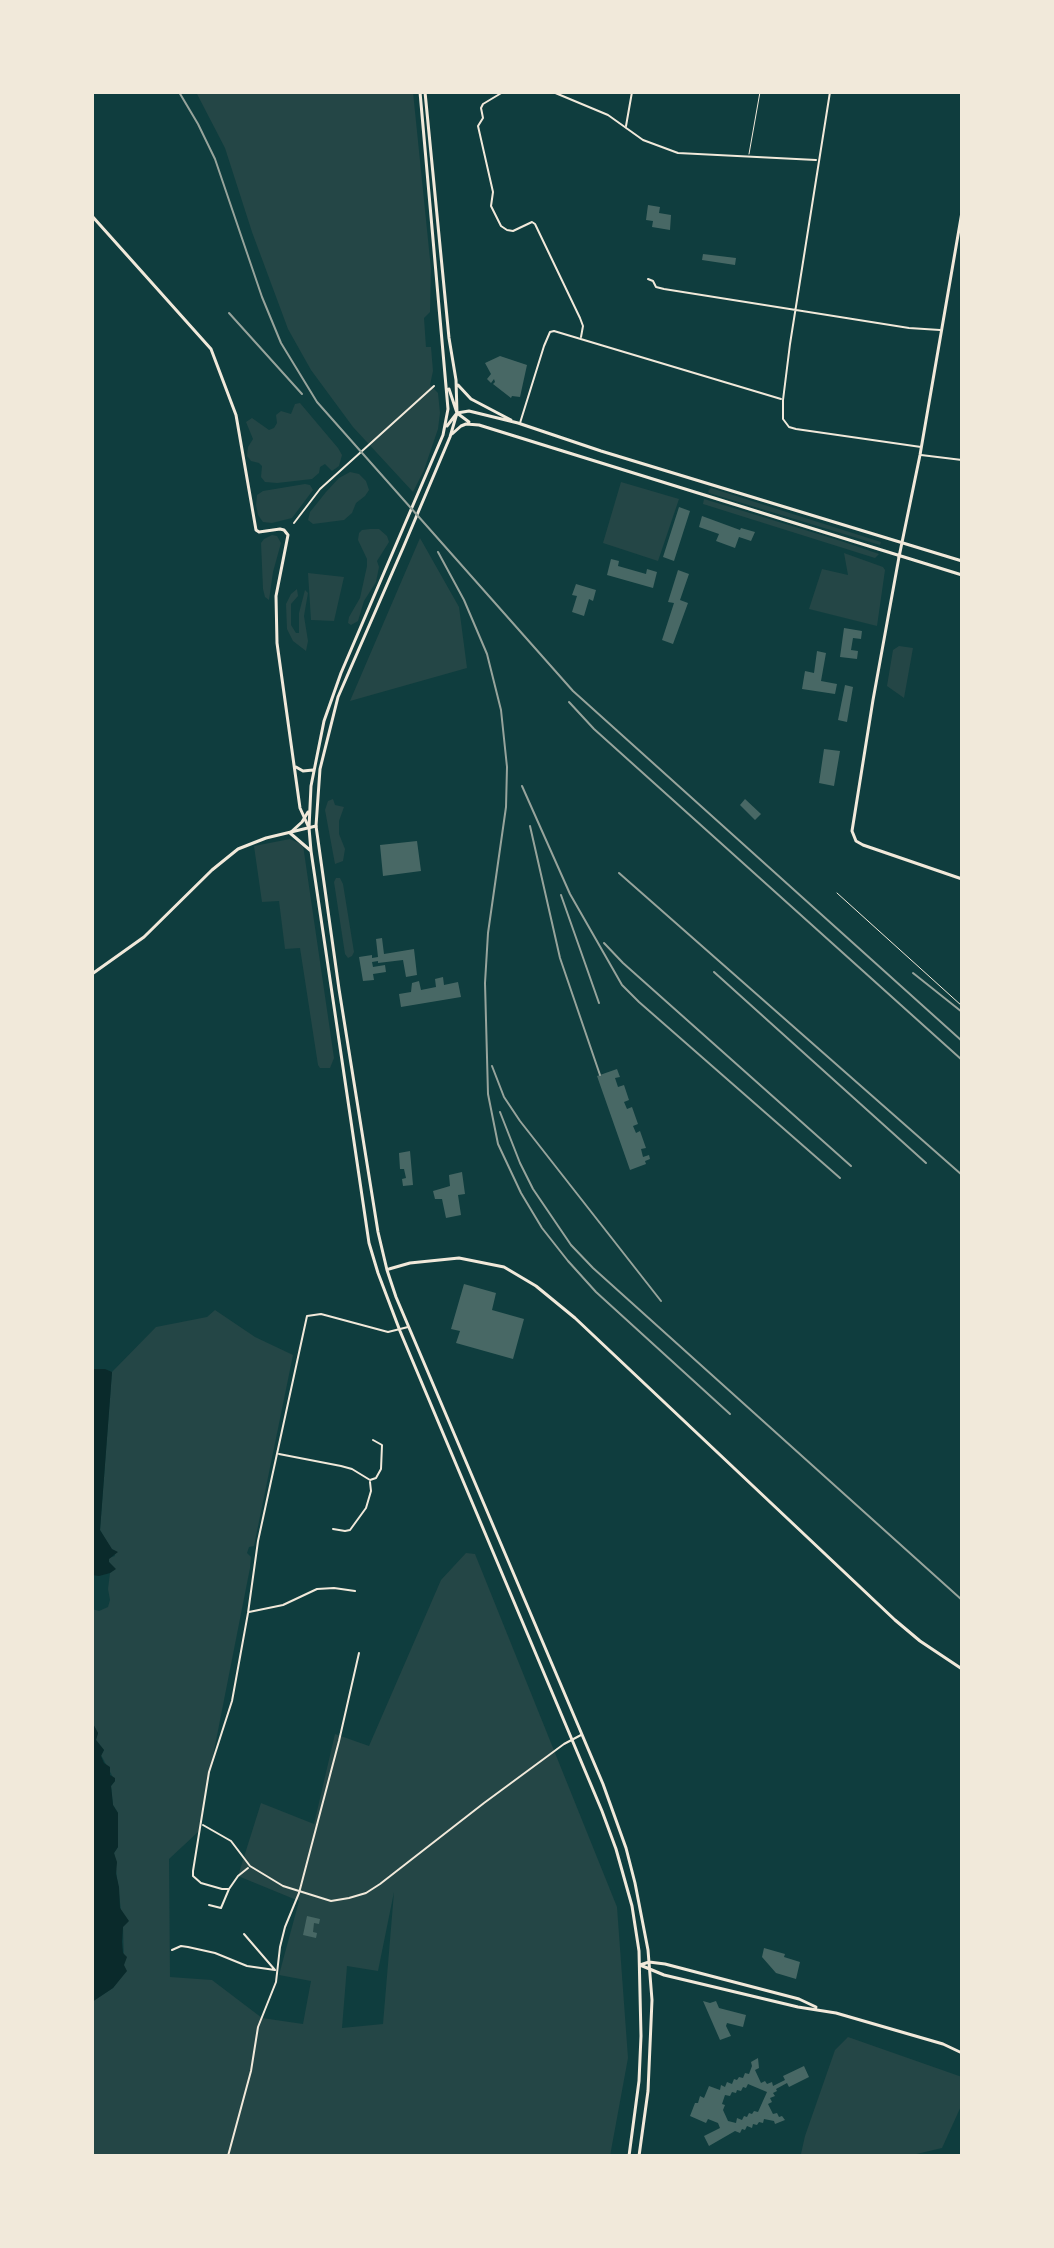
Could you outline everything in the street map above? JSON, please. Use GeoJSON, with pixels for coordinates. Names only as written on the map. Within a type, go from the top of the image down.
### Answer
{"type":"FeatureCollection","features":[{"type":"Feature","properties":{"kind":"main road"},"geometry":{"type":"LineString","coordinates":[[423,92],[456,380],[457,413],[450,437],[338,697],[320,769],[316,826],[339,989],[378,1232],[387,1270],[603,1784],[626,1848],[642,1911],[652,2000],[651,2056],[639,2156]]}},
{"type":"Feature","properties":{"kind":"main road"},"geometry":{"type":"LineString","coordinates":[[423,92],[448,409],[443,435],[324,721],[313,770],[309,810],[311,851],[367,1229],[378,1273],[602,1811],[632,1906],[640,1965],[641,2036],[639,2081],[629,2156]]}},
{"type":"Feature","properties":{"kind":"main road"},"geometry":{"type":"LineString","coordinates":[[962,212],[852,831],[856,841],[863,845],[962,879]]}},
{"type":"Feature","properties":{"kind":"main road"},"geometry":{"type":"LineString","coordinates":[[92,216],[211,349],[237,420],[254,527],[259,532],[280,529],[288,535],[277,586],[277,643],[300,808],[309,828]]}},
{"type":"Feature","properties":{"kind":"main road"},"geometry":{"type":"LineString","coordinates":[[456,380],[471,399],[519,424]]}},
{"type":"Feature","properties":{"kind":"main road"},"geometry":{"type":"LineString","coordinates":[[447,381],[457,413],[473,424],[962,575]]}},
{"type":"Feature","properties":{"kind":"main road"},"geometry":{"type":"LineString","coordinates":[[445,429],[457,413],[474,412],[962,561]]}},
{"type":"Feature","properties":{"kind":"main road"},"geometry":{"type":"LineString","coordinates":[[473,424],[467,417],[474,412]]}},
{"type":"Feature","properties":{"kind":"main road"},"geometry":{"type":"LineString","coordinates":[[450,437],[461,426],[473,424]]}},
{"type":"Feature","properties":{"kind":"main road"},"geometry":{"type":"LineString","coordinates":[[296,767],[303,771],[320,769]]}},
{"type":"Feature","properties":{"kind":"main road"},"geometry":{"type":"LineString","coordinates":[[290,833],[309,810]]}},
{"type":"Feature","properties":{"kind":"main road"},"geometry":{"type":"LineString","coordinates":[[92,974],[144,937],[212,870],[238,849],[266,838],[316,826]]}},
{"type":"Feature","properties":{"kind":"main road"},"geometry":{"type":"LineString","coordinates":[[290,833],[311,851]]}},
{"type":"Feature","properties":{"kind":"main road"},"geometry":{"type":"LineString","coordinates":[[378,1273],[422,1261],[459,1258],[504,1267],[536,1286],[575,1318],[895,1620],[962,1669]]}},
{"type":"Feature","properties":{"kind":"main road"},"geometry":{"type":"LineString","coordinates":[[640,1965],[649,1962],[665,1964],[799,1999],[820,2009],[931,2040],[962,2053]]}},
{"type":"Feature","properties":{"kind":"main road"},"geometry":{"type":"LineString","coordinates":[[640,1965],[649,1970],[798,2007],[820,2009]]}},
{"type":"Feature","properties":{"kind":"street"},"geometry":{"type":"LineString","coordinates":[[503,92],[483,104],[483,118],[478,126],[493,192],[491,206],[501,226],[507,230],[513,231],[532,222],[535,224],[580,318],[583,326],[581,338]]}},
{"type":"Feature","properties":{"kind":"street"},"geometry":{"type":"LineString","coordinates":[[553,92],[608,115],[643,140],[678,153],[819,160]]}},
{"type":"Feature","properties":{"kind":"street"},"geometry":{"type":"LineString","coordinates":[[626,128],[632,92]]}},
{"type":"Feature","properties":{"kind":"street"},"geometry":{"type":"LineString","coordinates":[[830,92],[796,309],[783,419],[789,427],[921,447]]}},
{"type":"Feature","properties":{"kind":"street"},"geometry":{"type":"LineString","coordinates":[[648,279],[656,287],[664,289],[909,328],[941,330]]}},
{"type":"Feature","properties":{"kind":"street"},"geometry":{"type":"LineString","coordinates":[[519,424],[550,332],[554,331],[783,400]]}},
{"type":"Feature","properties":{"kind":"street"},"geometry":{"type":"LineString","coordinates":[[294,523],[320,489],[434,386]]}},
{"type":"Feature","properties":{"kind":"street"},"geometry":{"type":"LineString","coordinates":[[920,455],[962,460]]}},
{"type":"Feature","properties":{"kind":"street"},"geometry":{"type":"LineString","coordinates":[[229,1889],[212,1887],[195,1878],[193,1871],[209,1772],[232,1701],[258,1541],[307,1316],[321,1314],[388,1332],[409,1326]]}},
{"type":"Feature","properties":{"kind":"street"},"geometry":{"type":"LineString","coordinates":[[277,1454],[352,1469],[370,1480],[376,1478],[381,1469],[382,1445],[373,1440]]}},
{"type":"Feature","properties":{"kind":"street"},"geometry":{"type":"LineString","coordinates":[[333,1529],[350,1530],[366,1508],[371,1491],[370,1480]]}},
{"type":"Feature","properties":{"kind":"street"},"geometry":{"type":"LineString","coordinates":[[248,1613],[283,1605],[317,1589],[355,1591]]}},
{"type":"Feature","properties":{"kind":"street"},"geometry":{"type":"LineString","coordinates":[[228,2156],[251,2071],[258,2027],[276,1982],[285,1927],[299,1893],[359,1653]]}},
{"type":"Feature","properties":{"kind":"street"},"geometry":{"type":"LineString","coordinates":[[202,1824],[231,1841],[259,1874],[299,1893],[331,1901],[366,1893],[581,1735]]}},
{"type":"Feature","properties":{"kind":"street"},"geometry":{"type":"LineString","coordinates":[[209,1905],[221,1908],[229,1889],[250,1866]]}},
{"type":"Feature","properties":{"kind":"street"},"geometry":{"type":"LineString","coordinates":[[244,1934],[276,1970]]}},
{"type":"Feature","properties":{"kind":"street"},"geometry":{"type":"LineString","coordinates":[[172,1950],[188,1947],[215,1953],[247,1966],[276,1970]]}},
{"type":"Feature","properties":{"kind":"street"},"geometry":{"type":"LineString","coordinates":[[747,1994],[749,1986]]}},
{"type":"Feature","properties":{"kind":"lane"},"geometry":{"type":"LineString","coordinates":[[749,157],[760,92]]}},
{"type":"Feature","properties":{"kind":"lane"},"geometry":{"type":"LineString","coordinates":[[837,893],[962,1006]]}},
{"type":"Feature","properties":{"kind":"shaded area"},"geometry":{"type":"Polygon","coordinates":[[[196,92],[413,92],[431,269],[430,312],[424,318],[426,347],[431,347],[433,371],[430,385],[438,393],[440,413],[424,470],[413,492],[353,427],[311,370],[288,329],[225,148],[196,92]]]}},
{"type":"Feature","properties":{"kind":"shaded area"},"geometry":{"type":"Polygon","coordinates":[[[300,403],[338,448],[342,455],[339,466],[332,471],[325,464],[312,479],[265,482],[261,477],[262,466],[247,456],[253,439],[246,422],[252,418],[269,430],[277,423],[276,415],[281,411],[291,414],[295,404],[300,403]]]}},
{"type":"Feature","properties":{"kind":"shaded area"},"geometry":{"type":"Polygon","coordinates":[[[350,472],[359,474],[366,481],[369,490],[365,496],[344,520],[313,524],[308,520],[310,512],[339,478],[350,472]]]}},
{"type":"Feature","properties":{"kind":"shaded area"},"geometry":{"type":"Polygon","coordinates":[[[621,482],[679,499],[658,561],[603,543],[621,482]]]}},
{"type":"Feature","properties":{"kind":"shaded area"},"geometry":{"type":"Polygon","coordinates":[[[305,484],[313,490],[292,518],[263,522],[258,515],[257,495],[263,491],[305,484]]]}},
{"type":"Feature","properties":{"kind":"shaded area"},"geometry":{"type":"Polygon","coordinates":[[[711,488],[881,542],[880,545],[709,493],[711,488]]]}},
{"type":"Feature","properties":{"kind":"shaded area"},"geometry":{"type":"Polygon","coordinates":[[[704,499],[879,554],[875,558],[703,504],[704,499]]]}},
{"type":"Feature","properties":{"kind":"shaded area"},"geometry":{"type":"Polygon","coordinates":[[[379,529],[389,542],[377,561],[376,582],[364,601],[358,621],[351,625],[348,623],[349,617],[360,598],[367,566],[358,540],[359,533],[379,529]]]}},
{"type":"Feature","properties":{"kind":"shaded area"},"geometry":{"type":"Polygon","coordinates":[[[272,535],[277,536],[281,543],[269,600],[263,589],[261,543],[272,535]]]}},
{"type":"Feature","properties":{"kind":"shaded area"},"geometry":{"type":"Polygon","coordinates":[[[420,538],[459,607],[467,668],[350,701],[420,538]]]}},
{"type":"Feature","properties":{"kind":"shaded area"},"geometry":{"type":"Polygon","coordinates":[[[844,553],[885,570],[877,626],[809,609],[822,569],[848,575],[844,553]]]}},
{"type":"Feature","properties":{"kind":"shaded area"},"geometry":{"type":"Polygon","coordinates":[[[308,573],[344,577],[334,621],[311,620],[308,573]]]}},
{"type":"Feature","properties":{"kind":"shaded area"},"geometry":{"type":"Polygon","coordinates":[[[297,589],[298,596],[291,604],[291,625],[299,633],[299,613],[305,590],[308,593],[304,616],[308,641],[306,651],[293,641],[287,629],[286,604],[297,589]]]}},
{"type":"Feature","properties":{"kind":"shaded area"},"geometry":{"type":"Polygon","coordinates":[[[899,646],[913,648],[904,698],[887,686],[893,650],[899,646]]]}},
{"type":"Feature","properties":{"kind":"shaded area"},"geometry":{"type":"Polygon","coordinates":[[[333,799],[335,805],[344,807],[339,834],[345,849],[343,861],[335,864],[325,810],[328,801],[333,799]]]}},
{"type":"Feature","properties":{"kind":"shaded area"},"geometry":{"type":"Polygon","coordinates":[[[290,839],[303,845],[334,1058],[330,1068],[320,1068],[318,1065],[300,948],[285,949],[279,901],[262,902],[254,846],[290,839]]]}},
{"type":"Feature","properties":{"kind":"shaded area"},"geometry":{"type":"Polygon","coordinates":[[[340,878],[343,884],[354,952],[348,958],[334,882],[340,878]]]}},
{"type":"Feature","properties":{"kind":"shaded area"},"geometry":{"type":"Polygon","coordinates":[[[215,1310],[255,1337],[293,1355],[254,1546],[249,1547],[247,1553],[251,1557],[250,1568],[198,1832],[169,1859],[170,1977],[212,1980],[262,2018],[303,2024],[311,1981],[279,1975],[299,1901],[238,1876],[261,1803],[314,1824],[335,1734],[369,1746],[441,1580],[466,1553],[475,1554],[617,1907],[628,2058],[610,2156],[92,2156],[92,2002],[113,1988],[122,1976],[124,1965],[114,1853],[118,1847],[118,1813],[113,1805],[111,1786],[115,1781],[101,1755],[104,1750],[96,1740],[98,1733],[92,1722],[92,1609],[99,1611],[108,1607],[110,1573],[115,1569],[109,1558],[115,1556],[100,1530],[112,1372],[156,1327],[207,1317],[215,1310]],[[394,1892],[378,1971],[347,1966],[342,2028],[383,2024],[394,1892]]]}},
{"type":"Feature","properties":{"kind":"shaded area"},"geometry":{"type":"Polygon","coordinates":[[[92,1369],[112,1372],[100,1530],[112,1549],[118,1552],[109,1559],[116,1569],[99,1576],[92,1575],[92,1369]]]}},
{"type":"Feature","properties":{"kind":"shaded area"},"geometry":{"type":"Polygon","coordinates":[[[92,1722],[98,1733],[96,1740],[104,1750],[101,1756],[110,1767],[110,1775],[115,1778],[111,1786],[113,1805],[118,1813],[118,1847],[114,1853],[116,1874],[120,1908],[129,1921],[123,1927],[122,1942],[127,1971],[113,1988],[92,2002],[92,1722]]]}},
{"type":"Feature","properties":{"kind":"shaded area"},"geometry":{"type":"Polygon","coordinates":[[[848,2037],[962,2077],[962,2104],[942,2148],[908,2156],[797,2156],[801,2154],[835,2050],[848,2037]]]}},
{"type":"Feature","properties":{"kind":"building"},"geometry":{"type":"Polygon","coordinates":[[[648,205],[660,207],[659,213],[671,215],[670,230],[652,227],[653,221],[646,220],[648,205]]]}},
{"type":"Feature","properties":{"kind":"building"},"geometry":{"type":"Polygon","coordinates":[[[703,254],[736,258],[735,265],[702,260],[703,254]]]}},
{"type":"Feature","properties":{"kind":"building"},"geometry":{"type":"Polygon","coordinates":[[[500,356],[527,365],[520,397],[511,398],[493,384],[494,379],[491,383],[487,379],[491,374],[485,363],[500,356]]]}},
{"type":"Feature","properties":{"kind":"building"},"geometry":{"type":"Polygon","coordinates":[[[679,507],[690,511],[674,561],[663,557],[679,507]]]}},
{"type":"Feature","properties":{"kind":"building"},"geometry":{"type":"Polygon","coordinates":[[[702,516],[740,530],[755,532],[751,541],[739,537],[735,548],[716,541],[719,534],[699,527],[702,516]]]}},
{"type":"Feature","properties":{"kind":"building"},"geometry":{"type":"Polygon","coordinates":[[[611,559],[619,561],[618,566],[646,574],[647,569],[657,572],[653,588],[607,575],[611,559]]]}},
{"type":"Feature","properties":{"kind":"building"},"geometry":{"type":"Polygon","coordinates":[[[678,570],[689,574],[680,600],[688,603],[673,644],[662,640],[674,603],[668,602],[678,570]]]}},
{"type":"Feature","properties":{"kind":"building"},"geometry":{"type":"Polygon","coordinates":[[[576,584],[596,590],[593,601],[589,599],[584,616],[572,612],[577,596],[572,595],[576,584]]]}},
{"type":"Feature","properties":{"kind":"building"},"geometry":{"type":"Polygon","coordinates":[[[844,628],[862,631],[861,639],[853,638],[851,650],[858,651],[857,659],[840,657],[844,628]]]}},
{"type":"Feature","properties":{"kind":"building"},"geometry":{"type":"Polygon","coordinates":[[[817,651],[826,653],[821,681],[837,684],[835,694],[802,689],[805,671],[814,673],[817,651]]]}},
{"type":"Feature","properties":{"kind":"building"},"geometry":{"type":"Polygon","coordinates":[[[845,685],[853,687],[847,722],[838,720],[845,685]]]}},
{"type":"Feature","properties":{"kind":"building"},"geometry":{"type":"Polygon","coordinates":[[[824,749],[840,751],[834,786],[819,783],[824,749]]]}},
{"type":"Feature","properties":{"kind":"building"},"geometry":{"type":"Polygon","coordinates":[[[745,799],[761,814],[755,820],[740,805],[745,799]]]}},
{"type":"Feature","properties":{"kind":"building"},"geometry":{"type":"Polygon","coordinates":[[[417,841],[421,871],[383,876],[380,845],[417,841]]]}},
{"type":"Feature","properties":{"kind":"building"},"geometry":{"type":"Polygon","coordinates":[[[382,938],[384,954],[414,949],[417,975],[406,977],[403,960],[378,961],[372,962],[373,967],[385,965],[386,972],[373,974],[374,980],[363,981],[359,957],[378,957],[376,939],[382,938]]]}},
{"type":"Feature","properties":{"kind":"building"},"geometry":{"type":"Polygon","coordinates":[[[443,977],[444,985],[458,982],[461,997],[401,1007],[399,994],[411,992],[412,983],[419,981],[421,990],[436,987],[435,979],[443,977]]]}},
{"type":"Feature","properties":{"kind":"building"},"geometry":{"type":"Polygon","coordinates":[[[617,1069],[620,1077],[615,1078],[618,1087],[624,1085],[629,1100],[624,1102],[627,1109],[632,1107],[638,1124],[633,1126],[636,1133],[640,1131],[646,1148],[641,1149],[643,1157],[649,1155],[650,1159],[645,1161],[646,1164],[630,1170],[597,1076],[617,1069]]]}},
{"type":"Feature","properties":{"kind":"building"},"geometry":{"type":"Polygon","coordinates":[[[410,1151],[413,1185],[403,1186],[402,1179],[406,1178],[404,1169],[400,1169],[399,1153],[410,1151]]]}},
{"type":"Feature","properties":{"kind":"building"},"geometry":{"type":"Polygon","coordinates":[[[462,1172],[465,1194],[458,1195],[461,1215],[446,1218],[442,1199],[435,1199],[433,1191],[450,1186],[449,1175],[462,1172]]]}},
{"type":"Feature","properties":{"kind":"building"},"geometry":{"type":"Polygon","coordinates":[[[464,1284],[496,1293],[492,1310],[524,1319],[513,1359],[456,1343],[460,1331],[451,1329],[464,1284]]]}},
{"type":"Feature","properties":{"kind":"building"},"geometry":{"type":"Polygon","coordinates":[[[307,1916],[320,1919],[319,1924],[314,1923],[316,1938],[303,1935],[307,1916]]]}},
{"type":"Feature","properties":{"kind":"building"},"geometry":{"type":"Polygon","coordinates":[[[764,1948],[800,1962],[796,1979],[776,1973],[762,1957],[764,1948]]]}},
{"type":"Feature","properties":{"kind":"building"},"geometry":{"type":"Polygon","coordinates":[[[703,2001],[716,2001],[719,2008],[746,2015],[743,2027],[727,2023],[731,2036],[720,2040],[703,2001]]]}},
{"type":"Feature","properties":{"kind":"building"},"geometry":{"type":"Polygon","coordinates":[[[758,2058],[759,2068],[755,2070],[761,2083],[772,2082],[773,2086],[785,2080],[783,2076],[804,2066],[809,2077],[789,2087],[787,2083],[776,2089],[773,2093],[775,2096],[770,2098],[772,2102],[768,2104],[773,2114],[777,2113],[785,2120],[775,2124],[764,2119],[763,2123],[753,2124],[752,2128],[747,2126],[740,2133],[735,2131],[709,2146],[704,2136],[720,2128],[718,2123],[708,2119],[706,2123],[690,2116],[695,2103],[698,2103],[700,2096],[704,2098],[709,2086],[720,2090],[721,2085],[725,2087],[727,2082],[732,2084],[734,2079],[749,2074],[751,2062],[758,2058]],[[748,2084],[741,2091],[725,2095],[722,2104],[725,2105],[723,2110],[728,2121],[736,2123],[737,2118],[742,2120],[749,2113],[758,2112],[767,2092],[748,2084]]]}},
{"type":"Feature","properties":{"kind":"railway"},"geometry":{"type":"LineString","coordinates":[[179,92],[215,159],[281,343],[317,402],[573,691],[962,1041]]}},
{"type":"Feature","properties":{"kind":"railway"},"geometry":{"type":"LineString","coordinates":[[229,313],[302,394]]}},
{"type":"Feature","properties":{"kind":"railway"},"geometry":{"type":"LineString","coordinates":[[438,552],[464,600],[487,654],[501,710],[507,767],[506,807],[488,933],[485,983],[488,1094],[498,1144],[521,1193],[542,1228],[568,1261],[596,1292],[730,1414]]}},
{"type":"Feature","properties":{"kind":"railway"},"geometry":{"type":"LineString","coordinates":[[569,702],[594,729],[962,1060]]}},
{"type":"Feature","properties":{"kind":"railway"},"geometry":{"type":"LineString","coordinates":[[522,786],[570,894],[622,985],[840,1178]]}},
{"type":"Feature","properties":{"kind":"railway"},"geometry":{"type":"LineString","coordinates":[[530,826],[560,958],[600,1075]]}},
{"type":"Feature","properties":{"kind":"railway"},"geometry":{"type":"LineString","coordinates":[[619,873],[962,1175]]}},
{"type":"Feature","properties":{"kind":"railway"},"geometry":{"type":"LineString","coordinates":[[561,895],[599,1003]]}},
{"type":"Feature","properties":{"kind":"railway"},"geometry":{"type":"LineString","coordinates":[[604,943],[851,1166]]}},
{"type":"Feature","properties":{"kind":"railway"},"geometry":{"type":"LineString","coordinates":[[714,972],[926,1163]]}},
{"type":"Feature","properties":{"kind":"railway"},"geometry":{"type":"LineString","coordinates":[[913,973],[962,1012]]}},
{"type":"Feature","properties":{"kind":"railway"},"geometry":{"type":"LineString","coordinates":[[492,1066],[504,1097],[520,1121],[661,1301]]}},
{"type":"Feature","properties":{"kind":"railway"},"geometry":{"type":"LineString","coordinates":[[500,1112],[533,1189],[571,1245],[962,1600]]}}]}
